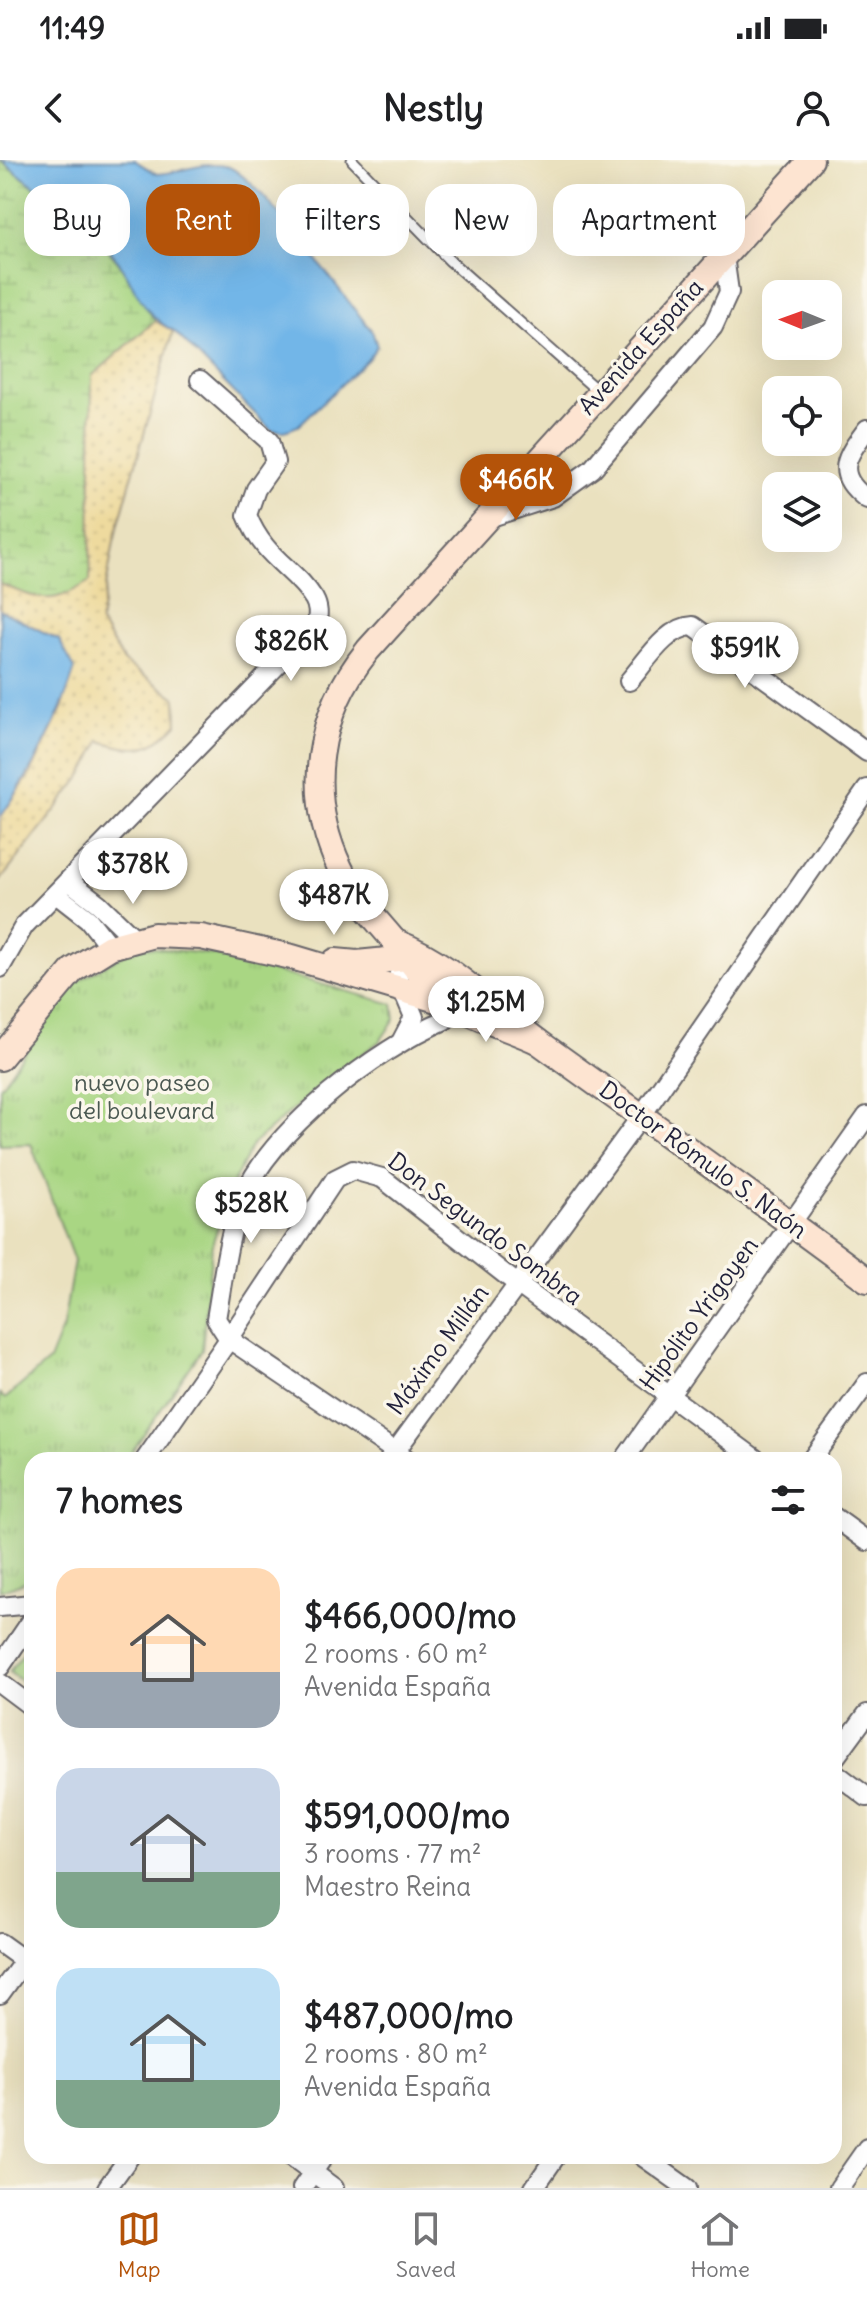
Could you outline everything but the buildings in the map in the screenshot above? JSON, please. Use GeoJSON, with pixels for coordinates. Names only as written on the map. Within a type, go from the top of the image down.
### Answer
{"type":"FeatureCollection","features":[{"type":"Feature","properties":{"kind":"main road","name":"Avenida España"},"geometry":{"type":"LineString","coordinates":[[745,233],[811,160]]}},
{"type":"Feature","properties":{"kind":"main road","name":"Avenida España"},"geometry":{"type":"LineString","coordinates":[[399,951],[340,870],[327,837],[320,776],[323,735],[334,701],[347,676],[724,256]]}},
{"type":"Feature","properties":{"kind":"main road"},"geometry":{"type":"LineString","coordinates":[[0,1058],[57,986],[87,960],[110,947],[135,939],[173,934],[292,957],[453,1004]]}},
{"type":"Feature","properties":{"kind":"main road"},"geometry":{"type":"LineString","coordinates":[[292,957],[399,951]]}},
{"type":"Feature","properties":{"kind":"main road","name":"Doctor Rómulo S. Naón"},"geometry":{"type":"LineString","coordinates":[[399,951],[459,976],[537,1041],[867,1280]]}},
{"type":"Feature","properties":{"kind":"main road","name":"Doctor Rómulo S. Naón"},"geometry":{"type":"LineString","coordinates":[[399,951],[453,1004],[537,1041]]}},
{"type":"Feature","properties":{"kind":"street"},"geometry":{"type":"LineString","coordinates":[[488,518],[553,497],[592,469],[713,327],[729,292],[724,256]]}},
{"type":"Feature","properties":{"kind":"street"},"geometry":{"type":"LineString","coordinates":[[0,968],[24,926],[317,624],[318,611],[313,598],[273,558],[247,515],[256,489],[275,462],[269,441],[200,380]]}},
{"type":"Feature","properties":{"kind":"street"},"geometry":{"type":"LineString","coordinates":[[861,494],[847,477],[845,462],[867,429]]}},
{"type":"Feature","properties":{"kind":"street"},"geometry":{"type":"LineString","coordinates":[[629,681],[671,633],[682,626],[693,626],[867,752]]}},
{"type":"Feature","properties":{"kind":"street","name":"Máximo Millán"},"geometry":{"type":"LineString","coordinates":[[401,1452],[516,1283],[642,1115],[867,789]]}},
{"type":"Feature","properties":{"kind":"street"},"geometry":{"type":"LineString","coordinates":[[63,887],[99,904],[135,939]]}},
{"type":"Feature","properties":{"kind":"street"},"geometry":{"type":"LineString","coordinates":[[63,887],[110,947]]}},
{"type":"Feature","properties":{"kind":"street"},"geometry":{"type":"LineString","coordinates":[[399,951],[400,989],[414,1017],[402,1040]]}},
{"type":"Feature","properties":{"kind":"street"},"geometry":{"type":"LineString","coordinates":[[391,1452],[229,1339],[216,1319],[234,1226],[260,1163],[315,1107],[402,1040],[445,1020],[453,1004],[459,976]]}},
{"type":"Feature","properties":{"kind":"street","name":"Hipólito Yrigoyen"},"geometry":{"type":"LineString","coordinates":[[630,1452],[867,1116]]}},
{"type":"Feature","properties":{"kind":"street","name":"Don Segundo Sombra"},"geometry":{"type":"LineString","coordinates":[[151,1452],[335,1179],[353,1170],[382,1178],[516,1283],[746,1452]]}},
{"type":"Feature","properties":{"kind":"street"},"geometry":{"type":"LineString","coordinates":[[817,1452],[867,1383]]}},
{"type":"Feature","properties":{"kind":"street"},"geometry":{"type":"LineString","coordinates":[[842,1523],[867,1541]]}},
{"type":"Feature","properties":{"kind":"street"},"geometry":{"type":"LineString","coordinates":[[0,1607],[24,1605]]}},
{"type":"Feature","properties":{"kind":"street"},"geometry":{"type":"LineString","coordinates":[[0,1667],[24,1632]]}},
{"type":"Feature","properties":{"kind":"street"},"geometry":{"type":"LineString","coordinates":[[0,1683],[24,1701]]}},
{"type":"Feature","properties":{"kind":"street"},"geometry":{"type":"LineString","coordinates":[[842,1748],[867,1714]]}},
{"type":"Feature","properties":{"kind":"street"},"geometry":{"type":"LineString","coordinates":[[842,1778],[867,1797]]}},
{"type":"Feature","properties":{"kind":"street"},"geometry":{"type":"LineString","coordinates":[[0,1943],[24,1956]]}},
{"type":"Feature","properties":{"kind":"street"},"geometry":{"type":"LineString","coordinates":[[0,1994],[24,1966]]}},
{"type":"Feature","properties":{"kind":"street"},"geometry":{"type":"LineString","coordinates":[[839,2188],[867,2148]]}},
{"type":"Feature","properties":{"kind":"street"},"geometry":{"type":"LineString","coordinates":[[107,2188],[124,2164]]}},
{"type":"Feature","properties":{"kind":"street"},"geometry":{"type":"LineString","coordinates":[[302,2164],[334,2188]]}},
{"type":"Feature","properties":{"kind":"street"},"geometry":{"type":"LineString","coordinates":[[302,2188],[318,2164]]}},
{"type":"Feature","properties":{"kind":"street"},"geometry":{"type":"LineString","coordinates":[[534,2188],[550,2164]]}},
{"type":"Feature","properties":{"kind":"street"},"geometry":{"type":"LineString","coordinates":[[653,2164],[687,2188]]}},
{"type":"Feature","properties":{"kind":"lane"},"geometry":{"type":"LineString","coordinates":[[352,160],[449,260],[600,393]]}},
{"type":"Feature","properties":{"kind":"green space"},"geometry":{"type":"Polygon","coordinates":[[[0,160],[31,184],[24,184],[24,256],[113,256],[155,321],[92,376],[91,581],[66,594],[47,598],[0,584],[0,160]]]}},
{"type":"Feature","properties":{"kind":"green space","name":"nuevo paseo del boulevard"},"geometry":{"type":"Polygon","coordinates":[[[138,946],[215,955],[393,1004],[395,1019],[380,1041],[333,1075],[252,1145],[229,1191],[212,1245],[202,1350],[132,1452],[24,1452],[24,1582],[0,1591],[0,1394],[5,1399],[49,1361],[63,1326],[74,1261],[31,1144],[0,1145],[0,1087],[73,984],[138,946]]]}},
{"type":"Feature","properties":{"kind":"green space"},"geometry":{"type":"Polygon","coordinates":[[[24,1652],[24,1683],[9,1672],[24,1652]]]}},
{"type":"Feature","properties":{"kind":"sand"},"geometry":{"type":"Polygon","coordinates":[[[155,321],[173,331],[114,541],[100,622],[124,662],[176,698],[177,724],[167,734],[142,748],[100,741],[84,773],[0,881],[0,818],[31,773],[64,704],[59,640],[0,610],[0,584],[46,598],[65,594],[90,581],[92,376],[155,321]]]}},
{"type":"Feature","properties":{"kind":"water"},"geometry":{"type":"Polygon","coordinates":[[[2,160],[134,160],[157,174],[202,166],[229,167],[250,184],[146,184],[146,256],[260,256],[260,193],[276,210],[276,256],[313,256],[372,331],[377,346],[368,359],[298,426],[285,431],[271,430],[174,331],[149,311],[114,256],[130,256],[130,184],[33,184],[2,160]]]}},
{"type":"Feature","properties":{"kind":"water"},"geometry":{"type":"Polygon","coordinates":[[[0,610],[59,640],[75,669],[43,746],[0,818],[0,610]]]}}]}
